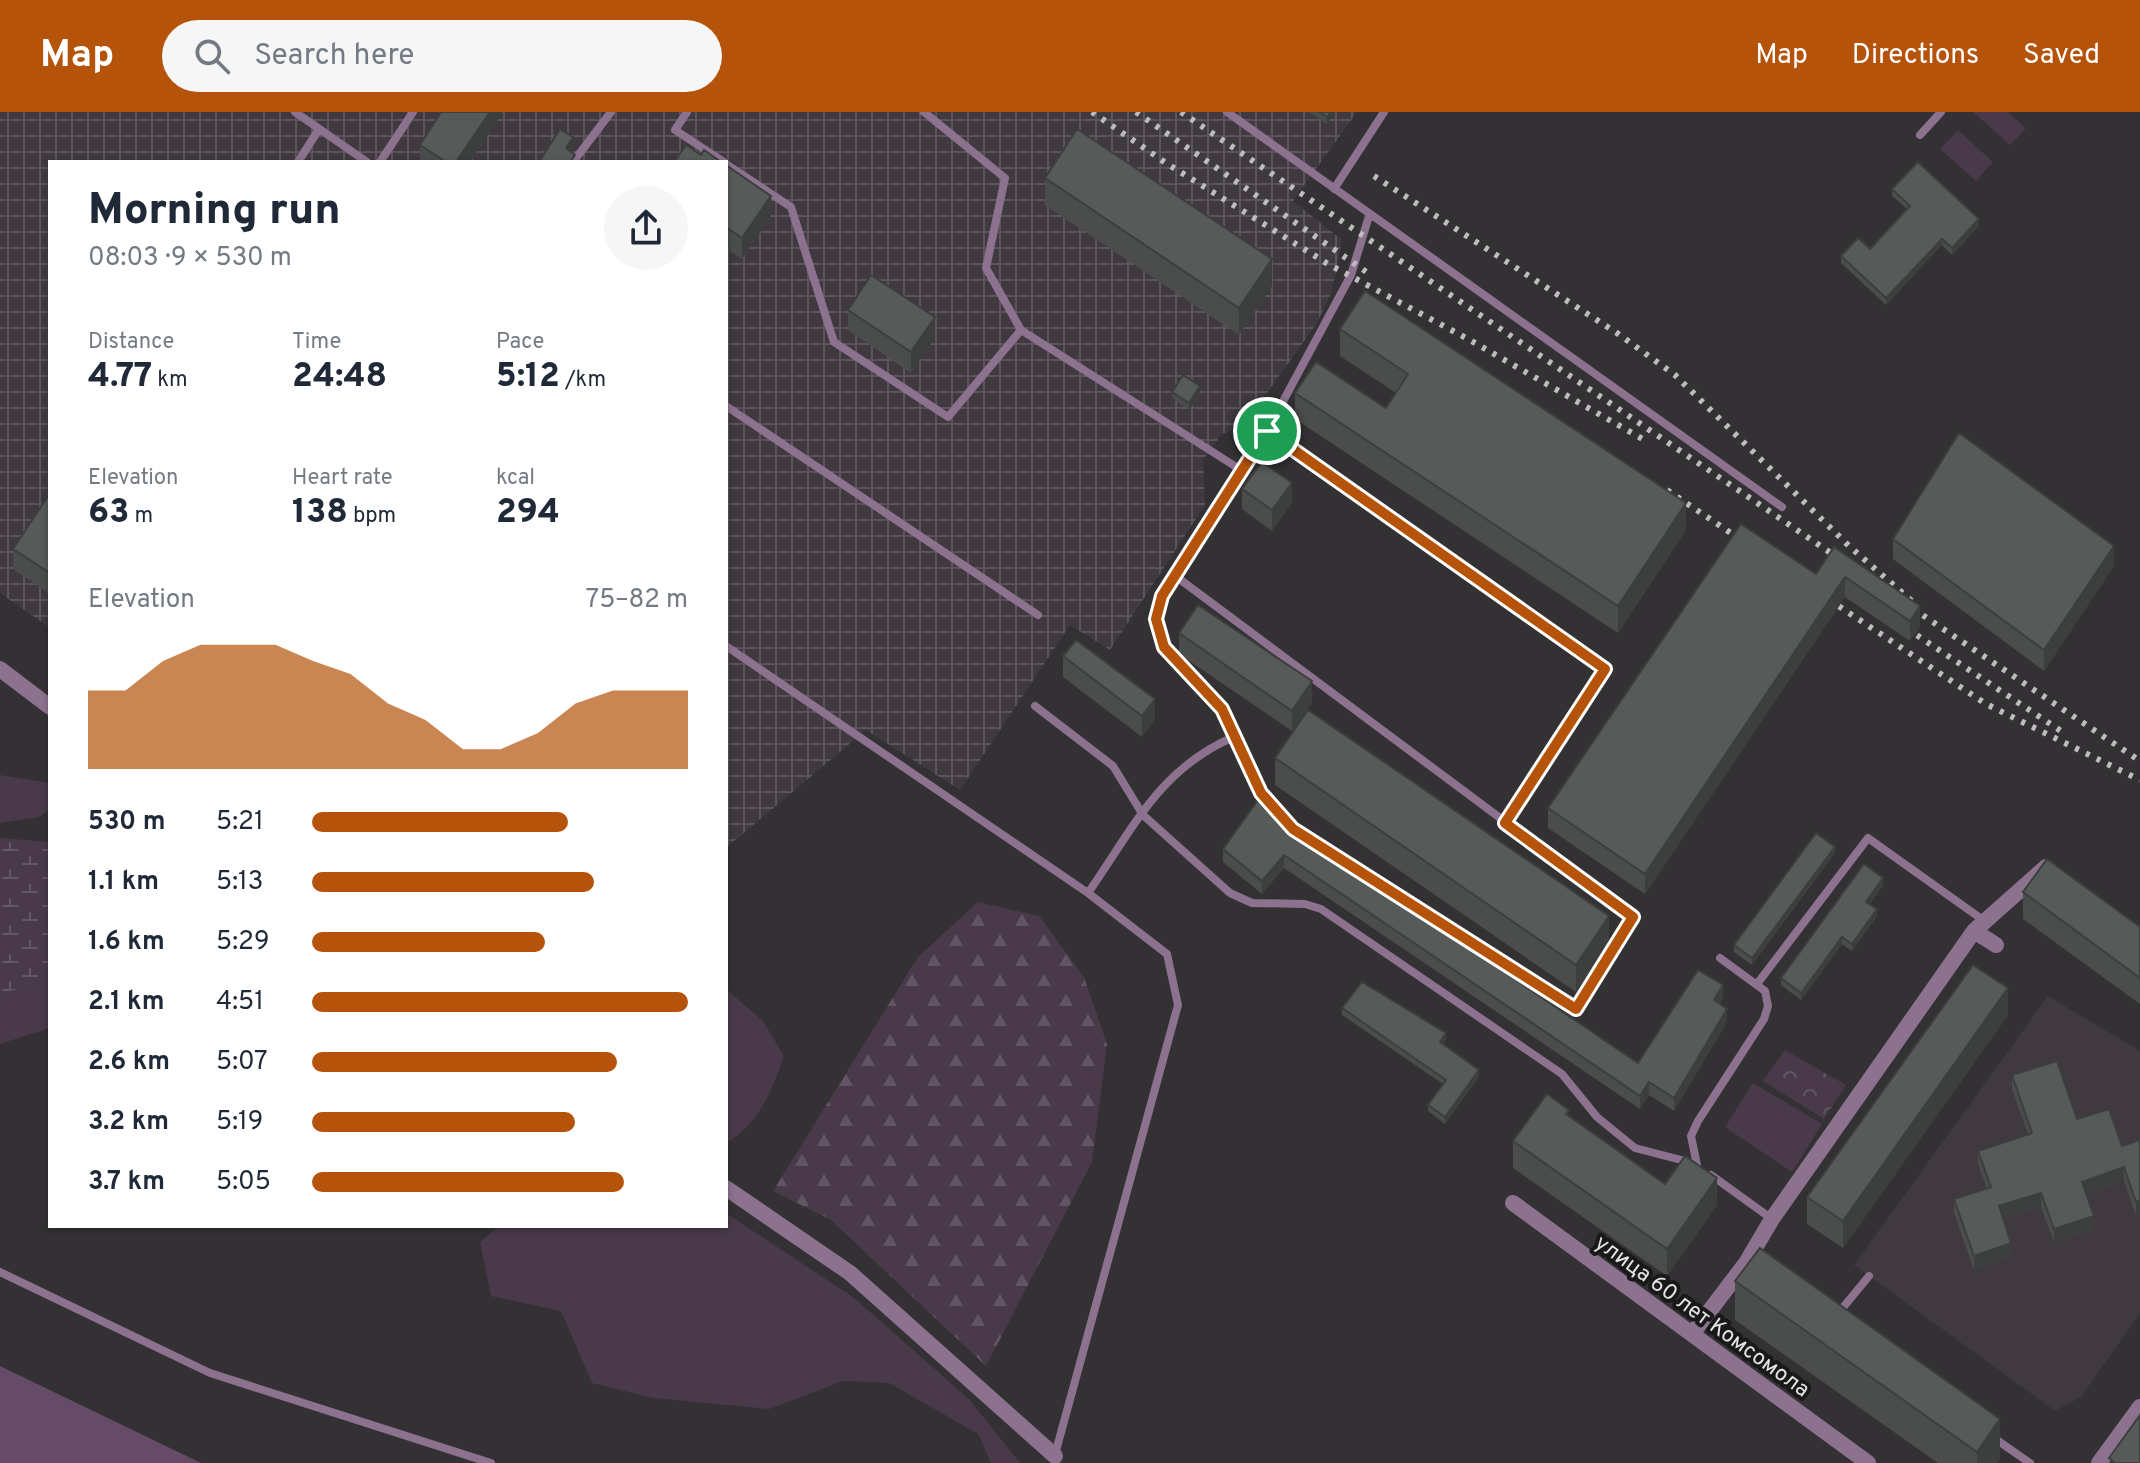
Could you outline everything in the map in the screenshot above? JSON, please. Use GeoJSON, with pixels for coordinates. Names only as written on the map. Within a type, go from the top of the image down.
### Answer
{"type":"FeatureCollection","features":[{"type":"Feature","properties":{"kind":"street"},"geometry":{"type":"LineString","coordinates":[[0,669],[48,705]]}},
{"type":"Feature","properties":{"kind":"street"},"geometry":{"type":"LineString","coordinates":[[1692,1334],[1752,1267],[1772,1219],[1979,926],[2046,867],[2069,885]]}},
{"type":"Feature","properties":{"kind":"street"},"geometry":{"type":"LineString","coordinates":[[1979,926],[1996,945]]}},
{"type":"Feature","properties":{"kind":"street"},"geometry":{"type":"LineString","coordinates":[[728,1189],[850,1273],[1054,1459]]}},
{"type":"Feature","properties":{"kind":"street","name":"улица 60 лет Комсомола"},"geometry":{"type":"LineString","coordinates":[[1513,1203],[1868,1463]]}},
{"type":"Feature","properties":{"kind":"street"},"geometry":{"type":"LineString","coordinates":[[2099,1463],[2140,1407]]}},
{"type":"Feature","properties":{"kind":"lane"},"geometry":{"type":"LineString","coordinates":[[295,112],[364,160]]}},
{"type":"Feature","properties":{"kind":"lane"},"geometry":{"type":"LineString","coordinates":[[381,160],[413,112]]}},
{"type":"Feature","properties":{"kind":"lane"},"geometry":{"type":"LineString","coordinates":[[575,160],[611,112]]}},
{"type":"Feature","properties":{"kind":"lane"},"geometry":{"type":"LineString","coordinates":[[687,112],[675,130],[720,160]]}},
{"type":"Feature","properties":{"kind":"lane"},"geometry":{"type":"LineString","coordinates":[[924,112],[1005,178],[986,268],[1021,330],[1241,470]]}},
{"type":"Feature","properties":{"kind":"lane"},"geometry":{"type":"LineString","coordinates":[[1227,112],[1782,507]]}},
{"type":"Feature","properties":{"kind":"lane"},"geometry":{"type":"LineString","coordinates":[[1334,189],[1384,112]]}},
{"type":"Feature","properties":{"kind":"lane"},"geometry":{"type":"LineString","coordinates":[[1920,135],[1941,112]]}},
{"type":"Feature","properties":{"kind":"lane"},"geometry":{"type":"LineString","coordinates":[[299,160],[319,129]]}},
{"type":"Feature","properties":{"kind":"lane"},"geometry":{"type":"LineString","coordinates":[[728,165],[791,207],[834,342],[948,417],[1021,330]]}},
{"type":"Feature","properties":{"kind":"lane"},"geometry":{"type":"LineString","coordinates":[[1174,575],[1633,917],[1576,1009],[1293,829],[1261,793],[1222,709],[1171,655],[1160,638],[1158,606],[1174,575],[1267,431],[1351,275],[1369,216]]}},
{"type":"Feature","properties":{"kind":"lane"},"geometry":{"type":"LineString","coordinates":[[728,407],[1038,615]]}},
{"type":"Feature","properties":{"kind":"lane"},"geometry":{"type":"LineString","coordinates":[[1267,431],[1605,669],[1505,823]]}},
{"type":"Feature","properties":{"kind":"lane"},"geometry":{"type":"LineString","coordinates":[[728,647],[1088,893],[1167,954],[1178,1005],[1054,1459]]}},
{"type":"Feature","properties":{"kind":"lane"},"geometry":{"type":"LineString","coordinates":[[1035,706],[1113,766],[1143,815],[1230,893],[1252,903],[1305,904],[1321,909],[1562,1074],[1597,1117],[1635,1148],[1697,1165],[1772,1219]]}},
{"type":"Feature","properties":{"kind":"lane"},"geometry":{"type":"LineString","coordinates":[[1088,893],[1170,776],[1197,755],[1236,736]]}},
{"type":"Feature","properties":{"kind":"lane"},"geometry":{"type":"LineString","coordinates":[[1757,984],[1868,838],[1979,926]]}},
{"type":"Feature","properties":{"kind":"lane"},"geometry":{"type":"LineString","coordinates":[[1697,1165],[1691,1136],[1767,1012],[1768,998],[1757,984],[1720,958]]}},
{"type":"Feature","properties":{"kind":"lane"},"geometry":{"type":"LineString","coordinates":[[0,1272],[210,1373],[491,1463]]}},
{"type":"Feature","properties":{"kind":"lane"},"geometry":{"type":"LineString","coordinates":[[1842,1331],[1831,1323],[1869,1276]]}},
{"type":"Feature","properties":{"kind":"lane"},"geometry":{"type":"LineString","coordinates":[[1991,1436],[2030,1463]]}},
{"type":"Feature","properties":{"kind":"shaded area"},"geometry":{"type":"Polygon","coordinates":[[[0,112],[1357,112],[1293,201],[1342,240],[1332,291],[1317,323],[1243,427],[1222,434],[1203,460],[1205,505],[1110,650],[1070,625],[960,790],[866,730],[728,846],[728,160],[48,160],[48,627],[0,593],[0,112]]]}},
{"type":"Feature","properties":{"kind":"shaded area"},"geometry":{"type":"Polygon","coordinates":[[[2048,996],[2140,1051],[2140,1313],[2081,1397],[2055,1411],[1854,1265],[2048,996]]]}},
{"type":"Feature","properties":{"kind":"shaded area"},"geometry":{"type":"Polygon","coordinates":[[[0,1366],[201,1463],[0,1463],[0,1366]]]}},
{"type":"Feature","properties":{"kind":"green space"},"geometry":{"type":"Polygon","coordinates":[[[1973,112],[2008,112],[2026,128],[2010,145],[1973,112]]]}},
{"type":"Feature","properties":{"kind":"green space"},"geometry":{"type":"Polygon","coordinates":[[[1958,130],[1993,162],[1976,181],[1940,149],[1958,130]]]}},
{"type":"Feature","properties":{"kind":"green space"},"geometry":{"type":"Polygon","coordinates":[[[0,775],[48,783],[48,810],[39,817],[0,823],[0,775]]]}},
{"type":"Feature","properties":{"kind":"green space"},"geometry":{"type":"Polygon","coordinates":[[[0,838],[48,842],[48,981],[0,994],[0,838]]]}},
{"type":"Feature","properties":{"kind":"green space"},"geometry":{"type":"Polygon","coordinates":[[[978,902],[1039,916],[1084,977],[1107,1044],[1092,1162],[986,1366],[831,1220],[773,1191],[918,957],[978,902]]]}},
{"type":"Feature","properties":{"kind":"green space"},"geometry":{"type":"Polygon","coordinates":[[[48,981],[48,1029],[0,1044],[0,994],[48,981]]]}},
{"type":"Feature","properties":{"kind":"green space"},"geometry":{"type":"Polygon","coordinates":[[[728,991],[763,1021],[784,1056],[763,1106],[728,1142],[728,991]]]}},
{"type":"Feature","properties":{"kind":"green space"},"geometry":{"type":"Polygon","coordinates":[[[1785,1050],[1846,1085],[1824,1119],[1763,1081],[1785,1050]]]}},
{"type":"Feature","properties":{"kind":"green space"},"geometry":{"type":"Polygon","coordinates":[[[1753,1083],[1822,1124],[1792,1172],[1725,1127],[1753,1083]]]}},
{"type":"Feature","properties":{"kind":"green space"},"geometry":{"type":"Polygon","coordinates":[[[728,1214],[853,1297],[969,1399],[1020,1463],[991,1463],[978,1434],[889,1383],[843,1381],[769,1409],[653,1398],[592,1383],[561,1311],[491,1296],[480,1242],[497,1228],[728,1228],[728,1214]]]}},
{"type":"Feature","properties":{"kind":"building"},"geometry":{"type":"Polygon","coordinates":[[[441,112],[490,112],[457,160],[443,160],[420,145],[441,112]]]}},
{"type":"Feature","properties":{"kind":"building"},"geometry":{"type":"Polygon","coordinates":[[[560,129],[573,137],[566,148],[575,155],[571,160],[540,160],[560,129]]]}},
{"type":"Feature","properties":{"kind":"building"},"geometry":{"type":"Polygon","coordinates":[[[1077,129],[1272,259],[1239,308],[1045,178],[1077,129]]]}},
{"type":"Feature","properties":{"kind":"building"},"geometry":{"type":"Polygon","coordinates":[[[686,145],[701,155],[704,150],[718,160],[675,160],[686,145]]]}},
{"type":"Feature","properties":{"kind":"building"},"geometry":{"type":"Polygon","coordinates":[[[1918,162],[1979,219],[1952,248],[1942,239],[1886,298],[1841,256],[1858,238],[1870,249],[1910,206],[1892,189],[1918,162]]]}},
{"type":"Feature","properties":{"kind":"building"},"geometry":{"type":"Polygon","coordinates":[[[728,166],[771,196],[742,238],[728,228],[728,166]]]}},
{"type":"Feature","properties":{"kind":"building"},"geometry":{"type":"Polygon","coordinates":[[[871,275],[935,317],[911,352],[848,310],[871,275]]]}},
{"type":"Feature","properties":{"kind":"building"},"geometry":{"type":"Polygon","coordinates":[[[1365,291],[1686,503],[1618,606],[1295,393],[1316,362],[1386,408],[1408,374],[1340,329],[1365,291]]]}},
{"type":"Feature","properties":{"kind":"building"},"geometry":{"type":"Polygon","coordinates":[[[1183,375],[1200,386],[1189,403],[1172,392],[1183,375]]]}},
{"type":"Feature","properties":{"kind":"building"},"geometry":{"type":"Polygon","coordinates":[[[1959,433],[2114,546],[2044,650],[1893,539],[1959,433]]]}},
{"type":"Feature","properties":{"kind":"building"},"geometry":{"type":"Polygon","coordinates":[[[1262,462],[1292,483],[1272,510],[1242,489],[1262,462]]]}},
{"type":"Feature","properties":{"kind":"building"},"geometry":{"type":"Polygon","coordinates":[[[48,496],[48,572],[13,549],[48,496]]]}},
{"type":"Feature","properties":{"kind":"building"},"geometry":{"type":"Polygon","coordinates":[[[1741,524],[1816,574],[1834,547],[1920,606],[1910,621],[1845,577],[1645,874],[1548,808],[1741,524]]]}},
{"type":"Feature","properties":{"kind":"building"},"geometry":{"type":"Polygon","coordinates":[[[1198,605],[1312,681],[1292,711],[1179,633],[1198,605]]]}},
{"type":"Feature","properties":{"kind":"building"},"geometry":{"type":"Polygon","coordinates":[[[1076,640],[1155,699],[1142,716],[1063,656],[1076,640]]]}},
{"type":"Feature","properties":{"kind":"building"},"geometry":{"type":"Polygon","coordinates":[[[1308,710],[1609,916],[1576,965],[1275,758],[1308,710]]]}},
{"type":"Feature","properties":{"kind":"building"},"geometry":{"type":"Polygon","coordinates":[[[1258,800],[1301,834],[1638,1063],[1698,970],[1723,985],[1714,1000],[1727,1009],[1674,1098],[1649,1082],[1640,1096],[1284,855],[1262,881],[1223,849],[1258,800]]]}},
{"type":"Feature","properties":{"kind":"building"},"geometry":{"type":"Polygon","coordinates":[[[1816,833],[1835,847],[1752,958],[1734,945],[1816,833]]]}},
{"type":"Feature","properties":{"kind":"building"},"geometry":{"type":"Polygon","coordinates":[[[2047,859],[2140,927],[2140,978],[2023,892],[2047,859]]]}},
{"type":"Feature","properties":{"kind":"building"},"geometry":{"type":"Polygon","coordinates":[[[1864,864],[1883,878],[1866,902],[1877,909],[1852,944],[1842,937],[1801,993],[1781,978],[1864,864]]]}},
{"type":"Feature","properties":{"kind":"building"},"geometry":{"type":"Polygon","coordinates":[[[1973,965],[2008,988],[1843,1221],[1807,1197],[1973,965]]]}},
{"type":"Feature","properties":{"kind":"building"},"geometry":{"type":"Polygon","coordinates":[[[1362,982],[1446,1033],[1440,1042],[1479,1070],[1445,1117],[1428,1105],[1446,1080],[1342,1008],[1362,982]]]}},
{"type":"Feature","properties":{"kind":"building"},"geometry":{"type":"Polygon","coordinates":[[[2057,1061],[2077,1119],[2109,1109],[2122,1146],[2140,1140],[2140,1201],[2136,1202],[2124,1167],[2082,1182],[2094,1216],[2054,1229],[2041,1193],[1999,1206],[2011,1243],[1974,1256],[1954,1199],[1991,1187],[1978,1151],[2032,1133],[2012,1075],[2057,1061]]]}},
{"type":"Feature","properties":{"kind":"building"},"geometry":{"type":"Polygon","coordinates":[[[1547,1094],[1569,1110],[1566,1114],[1665,1184],[1685,1156],[1717,1178],[1667,1249],[1513,1141],[1547,1094]]]}},
{"type":"Feature","properties":{"kind":"building"},"geometry":{"type":"Polygon","coordinates":[[[1760,1248],[2000,1419],[1977,1452],[1735,1281],[1760,1248]]]}},
{"type":"Feature","properties":{"kind":"building"},"geometry":{"type":"Polygon","coordinates":[[[2140,1415],[2140,1463],[2115,1463],[2109,1458],[2140,1415]]]}},
{"type":"Feature","properties":{"kind":"railway"},"geometry":{"type":"LineString","coordinates":[[1092,112],[1166,163],[1328,264],[1468,339],[1646,441]]}},
{"type":"Feature","properties":{"kind":"railway"},"geometry":{"type":"LineString","coordinates":[[1136,112],[1368,273]]}},
{"type":"Feature","properties":{"kind":"railway"},"geometry":{"type":"LineString","coordinates":[[1181,112],[1850,566]]}},
{"type":"Feature","properties":{"kind":"railway"},"geometry":{"type":"LineString","coordinates":[[1374,176],[1617,333],[1675,375],[1849,546],[1914,603]]}},
{"type":"Feature","properties":{"kind":"railway"},"geometry":{"type":"LineString","coordinates":[[1667,490],[1753,548]]}},
{"type":"Feature","properties":{"kind":"railway"},"geometry":{"type":"LineString","coordinates":[[1819,593],[1986,704],[2140,780]]}},
{"type":"Feature","properties":{"kind":"railway"},"geometry":{"type":"LineString","coordinates":[[1903,602],[2140,761]]}},
{"type":"Feature","properties":{"kind":"railway"},"geometry":{"type":"LineString","coordinates":[[1897,622],[2064,733]]}},
{"type":"Feature","properties":{"kind":"route"},"geometry":{"type":"LineString","coordinates":[[1267,431],[1605,669],[1505,823],[1633,917],[1576,1009],[1293,829],[1269,806],[1261,793],[1222,709],[1164,647],[1156,619],[1162,596],[1267,431]]}}]}
